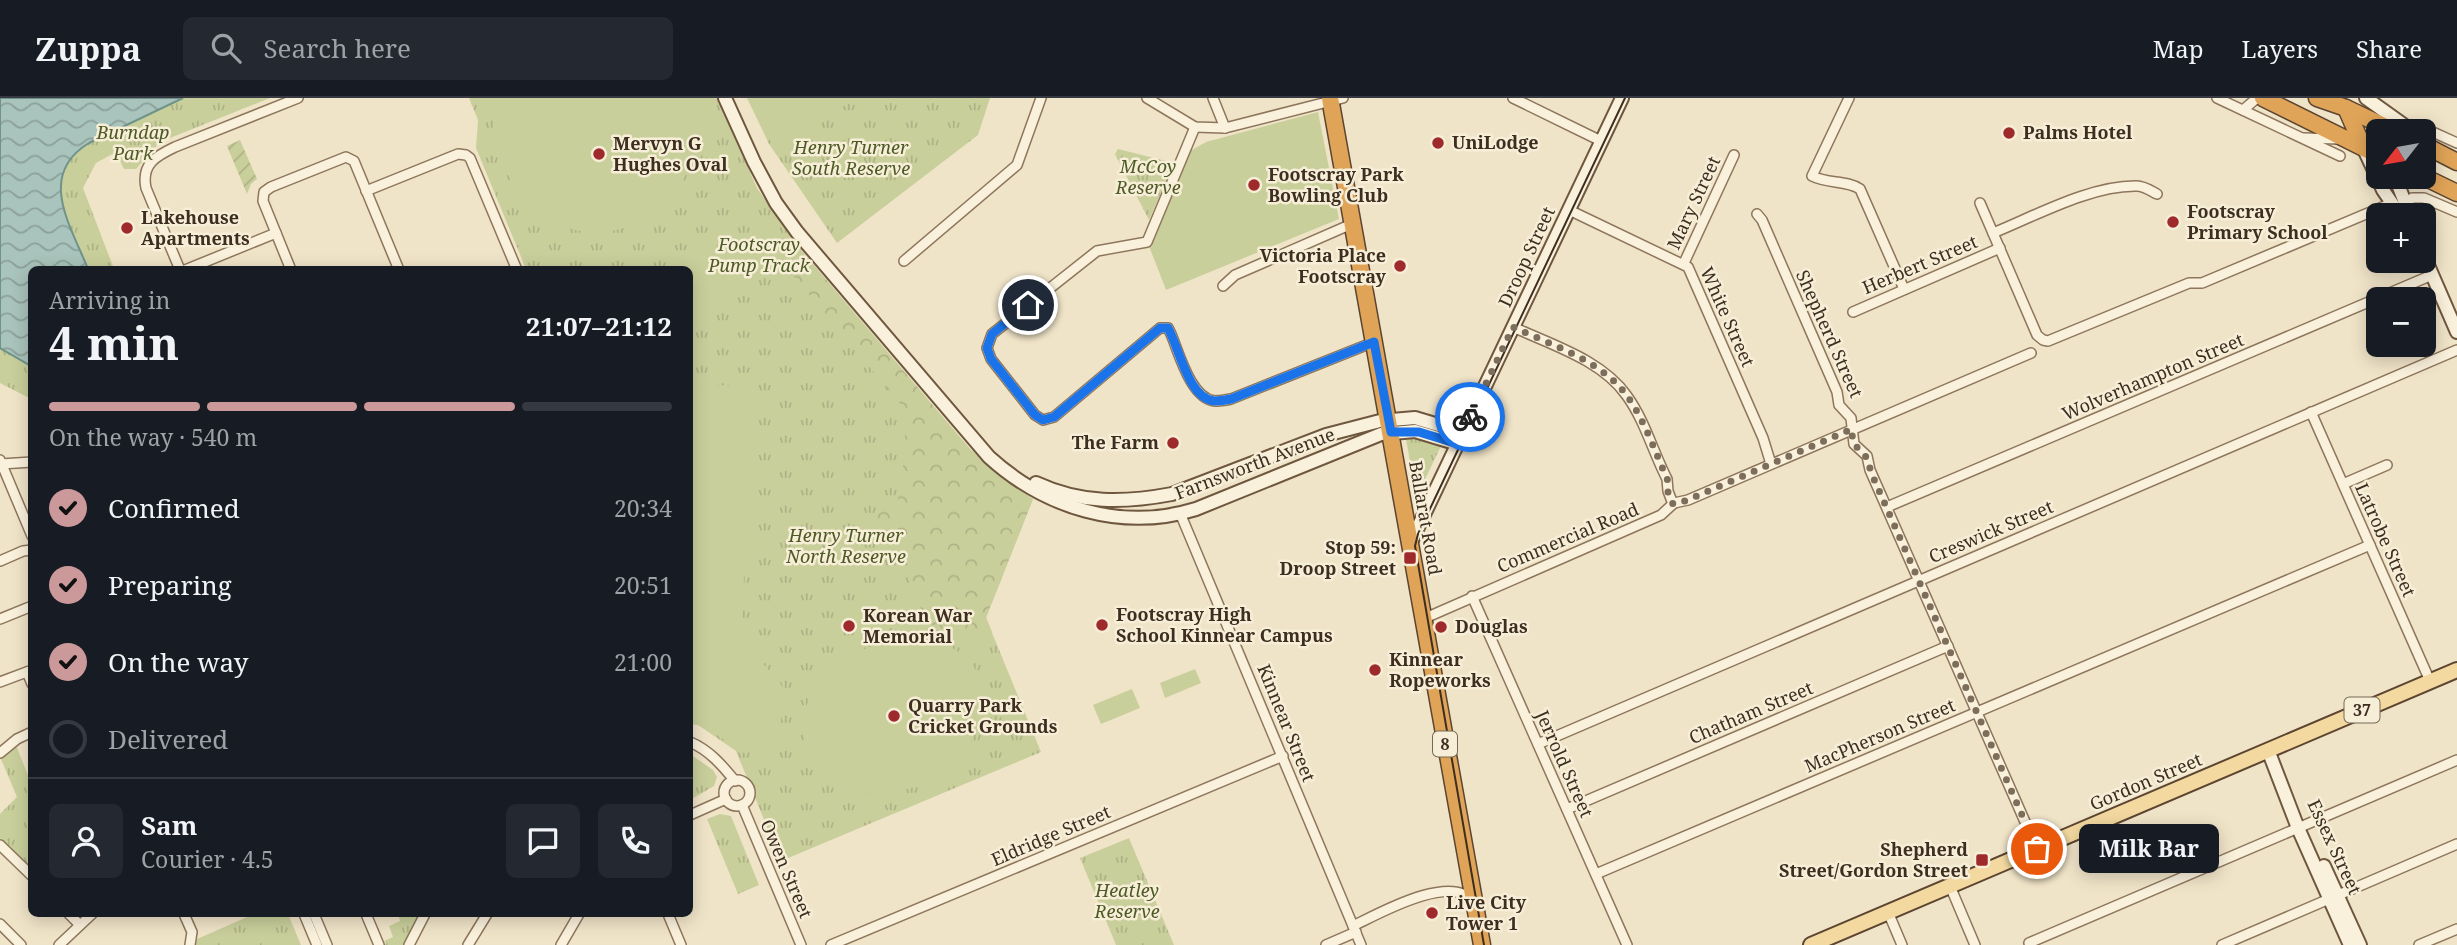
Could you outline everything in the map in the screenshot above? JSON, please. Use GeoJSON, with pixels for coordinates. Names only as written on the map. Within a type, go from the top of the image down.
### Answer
{"type":"FeatureCollection","features":[{"type":"Feature","properties":{"kind":"highway"},"geometry":{"type":"LineString","coordinates":[[2263,98],[2366,149]]}},
{"type":"Feature","properties":{"kind":"highway"},"geometry":{"type":"LineString","coordinates":[[2317,98],[2344,103],[2369,119]]}},
{"type":"Feature","properties":{"kind":"highway","name":"Ballarat Road"},"geometry":{"type":"LineString","coordinates":[[1335,99],[1374,342],[1482,945]]}},
{"type":"Feature","properties":{"kind":"highway"},"geometry":{"type":"LineString","coordinates":[[2344,103],[2366,142]]}},
{"type":"Feature","properties":{"kind":"highway"},"geometry":{"type":"LineString","coordinates":[[2436,150],[2457,162]]}},
{"type":"Feature","properties":{"kind":"highway"},"geometry":{"type":"LineString","coordinates":[[2436,183],[2457,193]]}},
{"type":"Feature","properties":{"kind":"main road","name":"Farnsworth Avenue"},"geometry":{"type":"LineString","coordinates":[[724,98],[765,183],[797,232],[989,457],[1028,487],[1061,504],[1121,517],[1153,517],[1180,513],[1377,435],[1389,426],[1458,444]]}},
{"type":"Feature","properties":{"kind":"main road","name":"Droop Street"},"geometry":{"type":"LineString","coordinates":[[1410,544],[1622,98]]}},
{"type":"Feature","properties":{"kind":"main road"},"geometry":{"type":"LineString","coordinates":[[2364,98],[2371,119]]}},
{"type":"Feature","properties":{"kind":"main road"},"geometry":{"type":"LineString","coordinates":[[2364,98],[2384,119]]}},
{"type":"Feature","properties":{"kind":"main road"},"geometry":{"type":"LineString","coordinates":[[2383,189],[2392,203]]}},
{"type":"Feature","properties":{"kind":"main road"},"geometry":{"type":"LineString","coordinates":[[2432,275],[2457,332]]}},
{"type":"Feature","properties":{"kind":"main road","name":"Farnsworth Avenue"},"geometry":{"type":"LineString","coordinates":[[964,428],[1012,469],[1037,483],[1060,493],[1110,501],[1172,494],[1338,431],[1389,426],[1415,418],[1445,427],[1466,427]]}},
{"type":"Feature","properties":{"kind":"main road"},"geometry":{"type":"LineString","coordinates":[[1287,449],[1295,469]]}},
{"type":"Feature","properties":{"kind":"main road"},"geometry":{"type":"LineString","coordinates":[[1247,465],[1255,485]]}},
{"type":"Feature","properties":{"kind":"main road"},"geometry":{"type":"LineString","coordinates":[[1172,494],[1180,513]]}},
{"type":"Feature","properties":{"kind":"main road","name":"Gordon Street"},"geometry":{"type":"LineString","coordinates":[[1811,945],[2457,670]]}},
{"type":"Feature","properties":{"kind":"main road","name":"Essex Street"},"geometry":{"type":"LineString","coordinates":[[2268,750],[2333,897],[2350,945]]}},
{"type":"Feature","properties":{"kind":"main road","name":"Essex Street"},"geometry":{"type":"LineString","coordinates":[[2333,897],[2360,945]]}},
{"type":"Feature","properties":{"kind":"street"},"geometry":{"type":"LineString","coordinates":[[181,266],[146,188],[144,178],[151,161],[175,147],[298,98]]}},
{"type":"Feature","properties":{"kind":"street"},"geometry":{"type":"LineString","coordinates":[[904,261],[1017,165],[1041,98]]}},
{"type":"Feature","properties":{"kind":"street"},"geometry":{"type":"LineString","coordinates":[[1147,98],[1195,127],[1225,128],[1335,99]]}},
{"type":"Feature","properties":{"kind":"street"},"geometry":{"type":"LineString","coordinates":[[1213,98],[1225,128]]}},
{"type":"Feature","properties":{"kind":"street"},"geometry":{"type":"LineString","coordinates":[[1513,98],[1601,141]]}},
{"type":"Feature","properties":{"kind":"street"},"geometry":{"type":"LineString","coordinates":[[1849,98],[1812,176],[1827,183],[1860,188],[1904,289]]}},
{"type":"Feature","properties":{"kind":"street"},"geometry":{"type":"LineString","coordinates":[[2217,98],[2340,156]]}},
{"type":"Feature","properties":{"kind":"street"},"geometry":{"type":"LineString","coordinates":[[2243,110],[2257,98]]}},
{"type":"Feature","properties":{"kind":"street"},"geometry":{"type":"LineString","coordinates":[[1195,127],[1147,242],[1097,251],[992,334],[987,348],[991,359],[1035,415],[1043,420],[1054,417],[1160,328],[1168,328],[1199,394],[1213,401],[1231,399],[1374,342]]}},
{"type":"Feature","properties":{"kind":"street"},"geometry":{"type":"LineString","coordinates":[[2436,134],[2457,143]]}},
{"type":"Feature","properties":{"kind":"street"},"geometry":{"type":"LineString","coordinates":[[2298,138],[2346,140]]}},
{"type":"Feature","properties":{"kind":"street"},"geometry":{"type":"LineString","coordinates":[[366,191],[458,154],[466,155],[470,158],[515,266]]}},
{"type":"Feature","properties":{"kind":"street","name":"Mary Street"},"geometry":{"type":"LineString","coordinates":[[1684,263],[1734,155]]}},
{"type":"Feature","properties":{"kind":"street"},"geometry":{"type":"LineString","coordinates":[[289,266],[263,201],[264,192],[346,157],[354,161],[397,266]]}},
{"type":"Feature","properties":{"kind":"street","name":"Herbert Street"},"geometry":{"type":"LineString","coordinates":[[1993,233],[2088,195],[2121,187],[2140,186],[2157,194]]}},
{"type":"Feature","properties":{"kind":"street"},"geometry":{"type":"LineString","coordinates":[[2410,203],[2412,198],[2421,197],[2435,203]]}},
{"type":"Feature","properties":{"kind":"street"},"geometry":{"type":"LineString","coordinates":[[1980,202],[2037,335],[2043,340],[2054,340],[2189,283],[2202,283],[2366,214]]}},
{"type":"Feature","properties":{"kind":"street"},"geometry":{"type":"LineString","coordinates":[[2436,203],[2457,212]]}},
{"type":"Feature","properties":{"kind":"street","name":"White Street"},"geometry":{"type":"LineString","coordinates":[[1569,210],[1684,263],[1690,271],[1763,438],[1771,464]]}},
{"type":"Feature","properties":{"kind":"street","name":"Shepherd Street"},"geometry":{"type":"LineString","coordinates":[[1757,214],[1762,220],[1837,392],[1839,405],[1850,416],[1854,444],[1868,458],[1870,470],[2037,849]]}},
{"type":"Feature","properties":{"kind":"street"},"geometry":{"type":"LineString","coordinates":[[1223,286],[1235,275],[1354,223]]}},
{"type":"Feature","properties":{"kind":"street"},"geometry":{"type":"LineString","coordinates":[[193,266],[276,233]]}},
{"type":"Feature","properties":{"kind":"street","name":"Herbert Street"},"geometry":{"type":"LineString","coordinates":[[1853,312],[2000,248]]}},
{"type":"Feature","properties":{"kind":"street","name":"Wolverhampton Street"},"geometry":{"type":"LineString","coordinates":[[1887,507],[2432,275]]}},
{"type":"Feature","properties":{"kind":"street"},"geometry":{"type":"LineString","coordinates":[[1513,327],[1587,361],[1621,388],[1635,409],[1668,481],[1668,494],[1673,504]]}},
{"type":"Feature","properties":{"kind":"street","name":"Creswick Street"},"geometry":{"type":"LineString","coordinates":[[1538,744],[2457,350]]}},
{"type":"Feature","properties":{"kind":"street","name":"Commercial Road"},"geometry":{"type":"LineString","coordinates":[[1423,619],[1661,515],[1673,504],[2031,353]]}},
{"type":"Feature","properties":{"kind":"street","name":"Latrobe Street"},"geometry":{"type":"LineString","coordinates":[[2311,412],[2430,681]]}},
{"type":"Feature","properties":{"kind":"street"},"geometry":{"type":"LineString","coordinates":[[28,462],[1,462],[28,526]]}},
{"type":"Feature","properties":{"kind":"street"},"geometry":{"type":"LineString","coordinates":[[2343,484],[2387,465]]}},
{"type":"Feature","properties":{"kind":"street","name":"Kinnear Street"},"geometry":{"type":"LineString","coordinates":[[1180,513],[1361,945]]}},
{"type":"Feature","properties":{"kind":"street","name":"MacPherson Street"},"geometry":{"type":"LineString","coordinates":[[1596,874],[2370,545]]}},
{"type":"Feature","properties":{"kind":"street"},"geometry":{"type":"LineString","coordinates":[[0,561],[28,550]]}},
{"type":"Feature","properties":{"kind":"street","name":"Jerrold Street"},"geometry":{"type":"LineString","coordinates":[[1472,596],[1627,945]]}},
{"type":"Feature","properties":{"kind":"street"},"geometry":{"type":"LineString","coordinates":[[0,619],[28,608]]}},
{"type":"Feature","properties":{"kind":"street","name":"Chatham Street"},"geometry":{"type":"LineString","coordinates":[[1567,809],[1948,646]]}},
{"type":"Feature","properties":{"kind":"street"},"geometry":{"type":"LineString","coordinates":[[0,682],[28,671]]}},
{"type":"Feature","properties":{"kind":"street"},"geometry":{"type":"LineString","coordinates":[[0,753],[17,739],[28,735]]}},
{"type":"Feature","properties":{"kind":"street"},"geometry":{"type":"LineString","coordinates":[[693,744],[716,759],[736,781],[746,783],[750,792],[743,805],[734,806],[726,799]]}},
{"type":"Feature","properties":{"kind":"street","name":"Eldridge Street"},"geometry":{"type":"LineString","coordinates":[[831,945],[1283,756]]}},
{"type":"Feature","properties":{"kind":"street"},"geometry":{"type":"LineString","coordinates":[[2029,943],[2457,760]]}},
{"type":"Feature","properties":{"kind":"street"},"geometry":{"type":"LineString","coordinates":[[726,799],[727,786],[736,781]]}},
{"type":"Feature","properties":{"kind":"street"},"geometry":{"type":"LineString","coordinates":[[693,814],[726,799]]}},
{"type":"Feature","properties":{"kind":"street","name":"Owen Street"},"geometry":{"type":"LineString","coordinates":[[743,805],[801,945]]}},
{"type":"Feature","properties":{"kind":"street"},"geometry":{"type":"LineString","coordinates":[[2222,945],[2457,844]]}},
{"type":"Feature","properties":{"kind":"street"},"geometry":{"type":"LineString","coordinates":[[0,845],[28,872]]}},
{"type":"Feature","properties":{"kind":"street"},"geometry":{"type":"LineString","coordinates":[[1452,891],[1467,880],[1469,875]]}},
{"type":"Feature","properties":{"kind":"street"},"geometry":{"type":"LineString","coordinates":[[1950,886],[1975,945]]}},
{"type":"Feature","properties":{"kind":"street"},"geometry":{"type":"LineString","coordinates":[[1326,945],[1418,896],[1462,892],[1471,898],[1474,904]]}},
{"type":"Feature","properties":{"kind":"street"},"geometry":{"type":"LineString","coordinates":[[1888,912],[1902,945]]}},
{"type":"Feature","properties":{"kind":"street"},"geometry":{"type":"LineString","coordinates":[[72,917],[80,925]]}},
{"type":"Feature","properties":{"kind":"street"},"geometry":{"type":"LineString","coordinates":[[60,945],[89,917]]}},
{"type":"Feature","properties":{"kind":"street"},"geometry":{"type":"LineString","coordinates":[[185,917],[192,932],[190,945]]}},
{"type":"Feature","properties":{"kind":"street"},"geometry":{"type":"LineString","coordinates":[[305,917],[317,945]]}},
{"type":"Feature","properties":{"kind":"street"},"geometry":{"type":"LineString","coordinates":[[315,917],[327,945]]}},
{"type":"Feature","properties":{"kind":"street"},"geometry":{"type":"LineString","coordinates":[[367,917],[379,945]]}},
{"type":"Feature","properties":{"kind":"street"},"geometry":{"type":"LineString","coordinates":[[409,945],[423,917]]}},
{"type":"Feature","properties":{"kind":"street"},"geometry":{"type":"LineString","coordinates":[[467,945],[485,917]]}},
{"type":"Feature","properties":{"kind":"street"},"geometry":{"type":"LineString","coordinates":[[562,945],[577,917]]}},
{"type":"Feature","properties":{"kind":"street"},"geometry":{"type":"LineString","coordinates":[[669,917],[681,945]]}},
{"type":"Feature","properties":{"kind":"street"},"geometry":{"type":"LineString","coordinates":[[0,924],[21,945]]}},
{"type":"Feature","properties":{"kind":"street"},"geometry":{"type":"LineString","coordinates":[[2419,945],[2457,929]]}},
{"type":"Feature","properties":{"kind":"green space","name":"Burndap Park"},"geometry":{"type":"Polygon","coordinates":[[[183,98],[270,98],[160,142],[136,169],[124,169],[116,152],[96,163],[83,188],[113,266],[87,266],[62,202],[64,170],[73,156],[89,143],[183,98]]]}},
{"type":"Feature","properties":{"kind":"green space","name":"Henry Turner North Reserve"},"geometry":{"type":"Polygon","coordinates":[[[469,98],[717,98],[757,188],[811,265],[970,449],[1003,479],[1033,499],[986,618],[1041,752],[781,861],[736,751],[698,725],[693,724],[693,266],[525,266],[476,148],[478,120],[469,98]]]}},
{"type":"Feature","properties":{"kind":"green space","name":"Mervyn G Hughes Oval"},"geometry":{"type":"Polygon","coordinates":[[[490,98],[707,98],[708,122],[702,144],[690,168],[663,202],[638,222],[623,228],[592,232],[561,226],[533,210],[522,198],[503,163],[493,124],[490,98]]]}},
{"type":"Feature","properties":{"kind":"green space","name":"Henry Turner South Reserve"},"geometry":{"type":"Polygon","coordinates":[[[747,98],[990,98],[978,135],[837,243],[769,144],[747,98]]]}},
{"type":"Feature","properties":{"kind":"green space"},"geometry":{"type":"Polygon","coordinates":[[[754,98],[849,98],[851,103],[772,137],[754,98]]]}},
{"type":"Feature","properties":{"kind":"green space","name":"Footscray Park Bowling Club"},"geometry":{"type":"Polygon","coordinates":[[[1318,112],[1339,219],[1166,290],[1149,246],[1190,151],[1206,142],[1318,112]]]}},
{"type":"Feature","properties":{"kind":"green space"},"geometry":{"type":"Polygon","coordinates":[[[240,140],[257,179],[251,184],[247,194],[227,146],[240,140]]]}},
{"type":"Feature","properties":{"kind":"green space","name":"McCoy Reserve"},"geometry":{"type":"Polygon","coordinates":[[[1118,149],[1174,163],[1149,220],[1115,154],[1118,149]]]}},
{"type":"Feature","properties":{"kind":"green space"},"geometry":{"type":"Polygon","coordinates":[[[791,238],[970,449],[1003,479],[1033,499],[986,617],[992,632],[969,644],[927,622],[904,569],[870,518],[897,504],[907,412],[787,268],[798,261],[784,243],[791,238]]]}},
{"type":"Feature","properties":{"kind":"green space"},"geometry":{"type":"Polygon","coordinates":[[[703,248],[740,293],[693,333],[693,266],[682,266],[703,248]]]}},
{"type":"Feature","properties":{"kind":"green space"},"geometry":{"type":"Polygon","coordinates":[[[0,348],[28,364],[28,397],[0,383],[0,348]]]}},
{"type":"Feature","properties":{"kind":"green space"},"geometry":{"type":"Polygon","coordinates":[[[727,385],[753,404],[750,471],[758,500],[750,527],[750,548],[744,576],[742,639],[783,687],[780,734],[744,753],[693,721],[693,390],[702,386],[727,385]]]}},
{"type":"Feature","properties":{"kind":"green space"},"geometry":{"type":"Polygon","coordinates":[[[1410,437],[1441,446],[1419,492],[1415,490],[1406,439],[1410,437]]]}},
{"type":"Feature","properties":{"kind":"green space","name":"Quarry Park Cricket Grounds"},"geometry":{"type":"Polygon","coordinates":[[[902,639],[943,644],[970,661],[982,686],[982,714],[970,743],[948,768],[916,786],[877,793],[842,787],[829,780],[812,761],[804,739],[804,714],[821,681],[834,668],[866,648],[902,639]]]}},
{"type":"Feature","properties":{"kind":"green space"},"geometry":{"type":"Polygon","coordinates":[[[1195,669],[1201,683],[1165,698],[1160,683],[1195,669]]]}},
{"type":"Feature","properties":{"kind":"green space"},"geometry":{"type":"Polygon","coordinates":[[[1132,689],[1140,708],[1101,724],[1093,705],[1132,689]]]}},
{"type":"Feature","properties":{"kind":"green space"},"geometry":{"type":"Polygon","coordinates":[[[16,745],[28,775],[28,867],[0,838],[0,814],[17,797],[1,759],[16,745]]]}},
{"type":"Feature","properties":{"kind":"green space"},"geometry":{"type":"Polygon","coordinates":[[[693,756],[713,770],[717,777],[714,786],[693,798],[693,756]]]}},
{"type":"Feature","properties":{"kind":"green space"},"geometry":{"type":"Polygon","coordinates":[[[720,814],[731,816],[759,885],[738,894],[707,819],[720,814]]]}},
{"type":"Feature","properties":{"kind":"green space","name":"Heatley Reserve"},"geometry":{"type":"Polygon","coordinates":[[[1129,838],[1174,945],[1116,945],[1080,858],[1129,838]]]}},
{"type":"Feature","properties":{"kind":"green space"},"geometry":{"type":"Polygon","coordinates":[[[247,917],[289,917],[301,945],[195,945],[197,939],[247,917]]]}},
{"type":"Feature","properties":{"kind":"green space"},"geometry":{"type":"Polygon","coordinates":[[[399,917],[419,917],[405,945],[383,945],[386,944],[384,941],[393,937],[389,926],[400,921],[399,917]]]}},
{"type":"Feature","properties":{"kind":"water"},"geometry":{"type":"Polygon","coordinates":[[[0,98],[183,98],[89,143],[73,156],[64,170],[62,202],[87,266],[28,266],[28,364],[0,348],[0,98]]]}},
{"type":"Feature","properties":{"kind":"tram line"},"geometry":{"type":"LineString","coordinates":[[1484,945],[1415,546],[1418,534],[1625,98]]}},
{"type":"Feature","properties":{"kind":"way so far"},"geometry":{"type":"LineString","coordinates":[[1470,417],[1513,327],[1587,361],[1621,388],[1635,409],[1668,481],[1668,494],[1673,504],[1852,429],[1854,444],[1869,460],[1870,470],[2037,849]]}},
{"type":"Feature","properties":{"kind":"place","name":"Palms Hotel"},"geometry":{"type":"Point","coordinates":[2009,133]}},
{"type":"Feature","properties":{"kind":"place","name":"UniLodge"},"geometry":{"type":"Point","coordinates":[1438,143]}},
{"type":"Feature","properties":{"kind":"place","name":"Mervyn G Hughes Oval"},"geometry":{"type":"Point","coordinates":[599,154]}},
{"type":"Feature","properties":{"kind":"place","name":"Footscray Park Bowling Club"},"geometry":{"type":"Point","coordinates":[1254,185]}},
{"type":"Feature","properties":{"kind":"place","name":"Footscray Primary School"},"geometry":{"type":"Point","coordinates":[2173,222]}},
{"type":"Feature","properties":{"kind":"place","name":"Lakehouse Apartments"},"geometry":{"type":"Point","coordinates":[127,228]}},
{"type":"Feature","properties":{"kind":"place","name":"Victoria Place Footscray"},"geometry":{"type":"Point","coordinates":[1400,266]}},
{"type":"Feature","properties":{"kind":"place","name":"The Farm"},"geometry":{"type":"Point","coordinates":[1173,443]}},
{"type":"Feature","properties":{"kind":"place","name":"Stop 59: Droop Street"},"geometry":{"type":"Point","coordinates":[1410,558]}},
{"type":"Feature","properties":{"kind":"place","name":"Footscray High School Kinnear Campus"},"geometry":{"type":"Point","coordinates":[1102,625]}},
{"type":"Feature","properties":{"kind":"place","name":"Korean War Memorial"},"geometry":{"type":"Point","coordinates":[849,626]}},
{"type":"Feature","properties":{"kind":"place","name":"Douglas"},"geometry":{"type":"Point","coordinates":[1441,627]}},
{"type":"Feature","properties":{"kind":"place","name":"Kinnear Ropeworks"},"geometry":{"type":"Point","coordinates":[1375,670]}},
{"type":"Feature","properties":{"kind":"place","name":"Quarry Park Cricket Grounds"},"geometry":{"type":"Point","coordinates":[894,716]}},
{"type":"Feature","properties":{"kind":"place","name":"Milk Bar"},"geometry":{"type":"Point","coordinates":[2037,849]}},
{"type":"Feature","properties":{"kind":"place","name":"Shepherd Street/Gordon Street"},"geometry":{"type":"Point","coordinates":[1982,860]}},
{"type":"Feature","properties":{"kind":"place","name":"Live City Tower 1"},"geometry":{"type":"Point","coordinates":[1432,913]}},
{"type":"Feature","properties":{"kind":"route"},"geometry":{"type":"LineString","coordinates":[[1028,305],[992,334],[987,348],[991,359],[1035,415],[1043,420],[1054,417],[1160,328],[1168,328],[1199,394],[1213,401],[1231,399],[1374,342],[1391,432],[1419,432],[1458,444],[1470,417]]}},
{"type":"Feature","properties":{"kind":"park label","name":"Footscray Pump Track"},"geometry":{"type":"Point","coordinates":[759,255]}}]}
